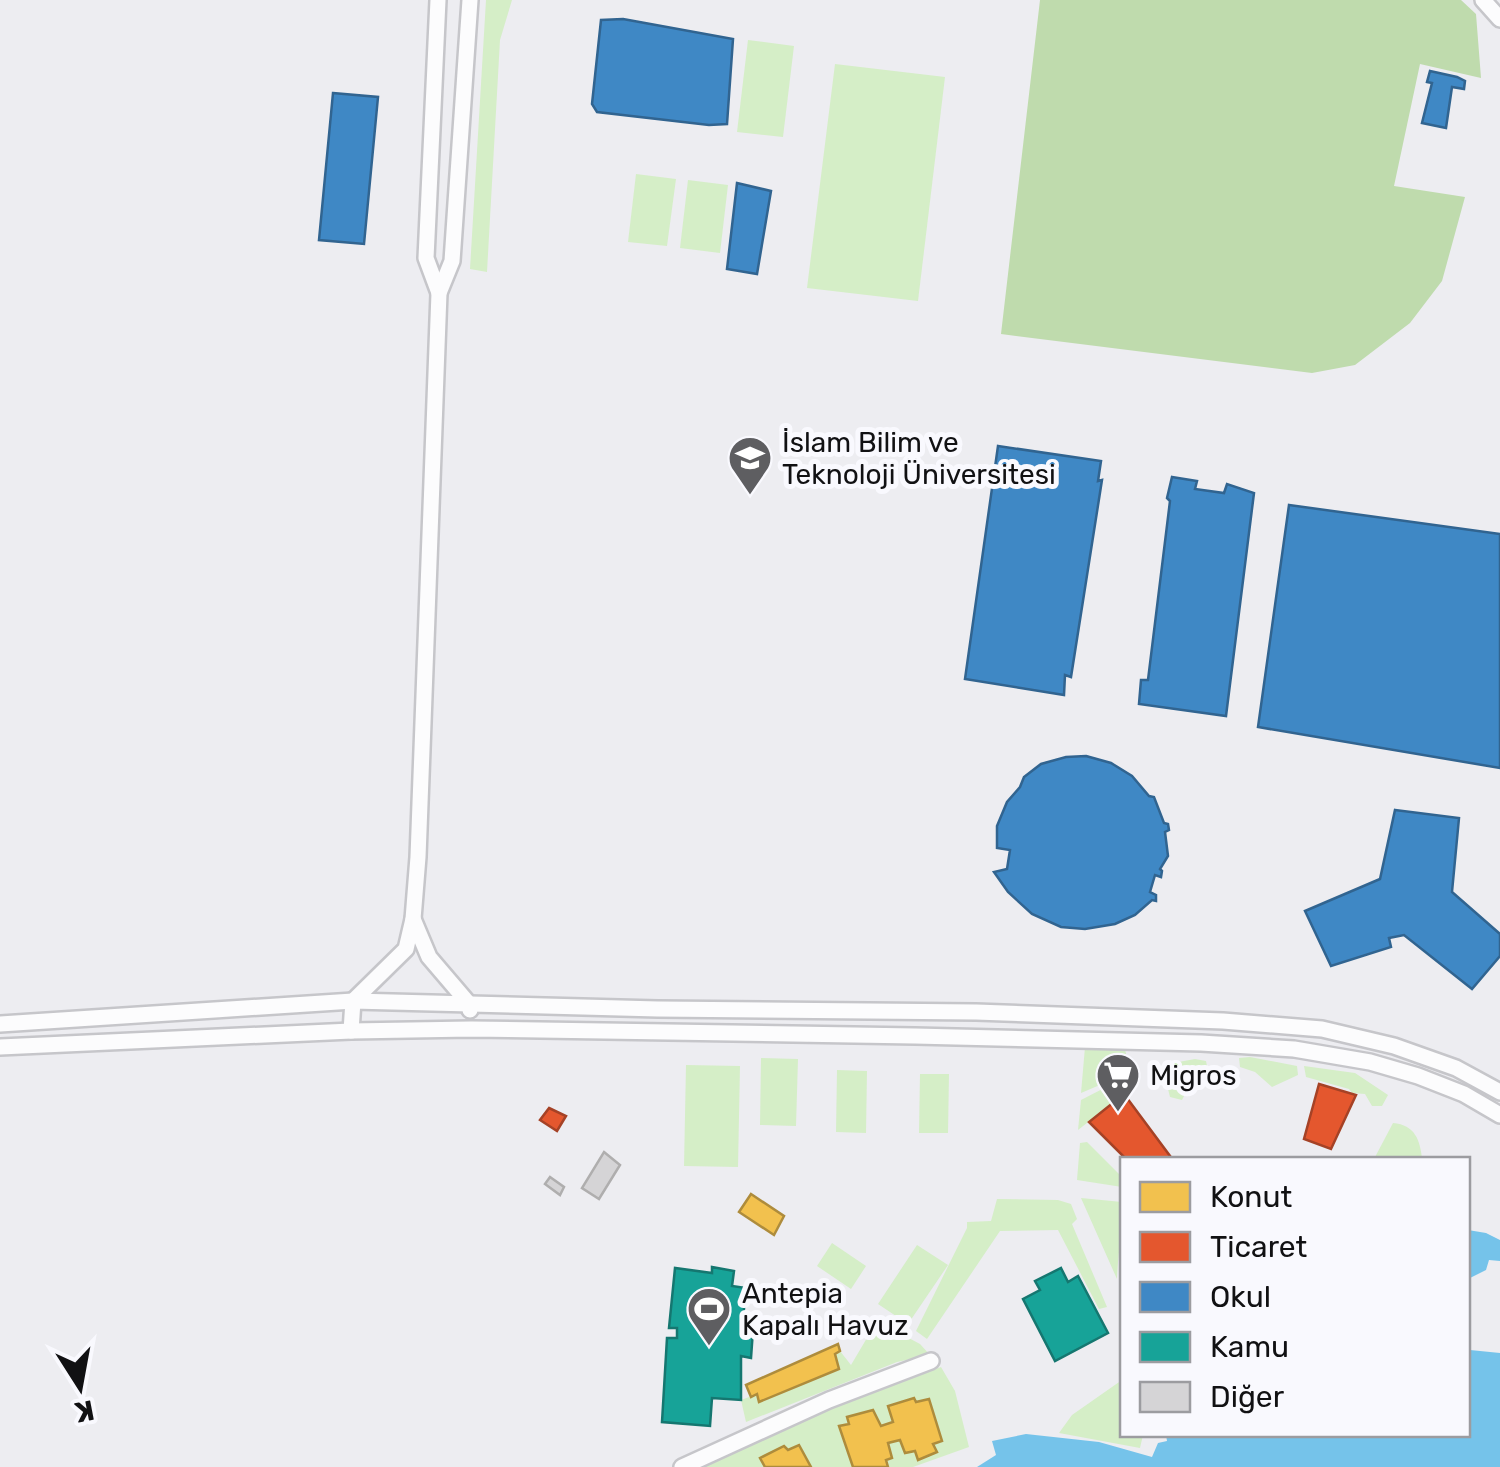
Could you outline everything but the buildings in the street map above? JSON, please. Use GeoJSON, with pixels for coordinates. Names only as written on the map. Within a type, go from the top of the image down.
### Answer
{"type":"FeatureCollection","features":[{"type":"Feature","properties":{"kind":"street"},"geometry":{"type":"LineString","coordinates":[[438,0],[426,258],[440,294]]}},
{"type":"Feature","properties":{"kind":"street"},"geometry":{"type":"LineString","coordinates":[[351,1031],[353,1001],[406,949],[413,919],[440,294],[452,261],[470,0]]}},
{"type":"Feature","properties":{"kind":"street"},"geometry":{"type":"LineString","coordinates":[[1483,0],[1500,19]]}},
{"type":"Feature","properties":{"kind":"street"},"geometry":{"type":"LineString","coordinates":[[413,919],[429,958],[470,1004],[471,1029]]}},
{"type":"Feature","properties":{"kind":"street"},"geometry":{"type":"LineString","coordinates":[[0,1024],[353,1001],[1223,1020],[1322,1029],[1394,1046],[1456,1068],[1500,1092]]}},
{"type":"Feature","properties":{"kind":"street"},"geometry":{"type":"LineString","coordinates":[[0,1047],[471,1029],[1201,1043],[1294,1049],[1370,1062],[1464,1094],[1500,1115]]}},
{"type":"Feature","properties":{"kind":"street"},"geometry":{"type":"LineString","coordinates":[[682,1467],[829,1400],[930,1361]]}},
{"type":"Feature","properties":{"kind":"green space"},"geometry":{"type":"Polygon","coordinates":[[[486,0],[512,0],[500,40],[487,272],[470,269],[486,0]]]}},
{"type":"Feature","properties":{"kind":"green space"},"geometry":{"type":"Polygon","coordinates":[[[1040,0],[1461,0],[1476,14],[1481,78],[1420,64],[1394,186],[1465,197],[1442,281],[1410,323],[1355,365],[1312,373],[1001,334],[1040,0]]]}},
{"type":"Feature","properties":{"kind":"green space"},"geometry":{"type":"Polygon","coordinates":[[[748,40],[794,46],[783,137],[737,132],[748,40]]]}},
{"type":"Feature","properties":{"kind":"green space"},"geometry":{"type":"Polygon","coordinates":[[[835,64],[945,77],[918,301],[807,288],[835,64]]]}},
{"type":"Feature","properties":{"kind":"green space"},"geometry":{"type":"Polygon","coordinates":[[[636,174],[676,179],[667,246],[628,242],[636,174]]]}},
{"type":"Feature","properties":{"kind":"green space"},"geometry":{"type":"Polygon","coordinates":[[[688,180],[728,185],[720,253],[680,248],[688,180]]]}},
{"type":"Feature","properties":{"kind":"green space"},"geometry":{"type":"Polygon","coordinates":[[[1085,1047],[1125,1049],[1128,1063],[1111,1074],[1114,1079],[1081,1093],[1085,1047]]]}},
{"type":"Feature","properties":{"kind":"green space"},"geometry":{"type":"Polygon","coordinates":[[[761,1058],[798,1059],[796,1126],[760,1125],[761,1058]]]}},
{"type":"Feature","properties":{"kind":"green space"},"geometry":{"type":"Polygon","coordinates":[[[1239,1058],[1297,1066],[1298,1075],[1272,1087],[1255,1072],[1240,1067],[1239,1058]]]}},
{"type":"Feature","properties":{"kind":"green space"},"geometry":{"type":"Polygon","coordinates":[[[1206,1061],[1208,1071],[1189,1086],[1182,1100],[1170,1097],[1162,1065],[1206,1061]]]}},
{"type":"Feature","properties":{"kind":"green space"},"geometry":{"type":"Polygon","coordinates":[[[686,1065],[740,1066],[738,1167],[684,1166],[686,1065]]]}},
{"type":"Feature","properties":{"kind":"green space"},"geometry":{"type":"Polygon","coordinates":[[[1304,1066],[1355,1073],[1388,1095],[1382,1106],[1372,1106],[1365,1094],[1306,1077],[1304,1066]]]}},
{"type":"Feature","properties":{"kind":"green space"},"geometry":{"type":"Polygon","coordinates":[[[837,1070],[867,1071],[866,1133],[836,1132],[837,1070]]]}},
{"type":"Feature","properties":{"kind":"green space"},"geometry":{"type":"Polygon","coordinates":[[[920,1074],[949,1074],[948,1133],[919,1133],[920,1074]]]}},
{"type":"Feature","properties":{"kind":"green space"},"geometry":{"type":"Polygon","coordinates":[[[1114,1083],[1124,1094],[1078,1130],[1081,1100],[1114,1083]]]}},
{"type":"Feature","properties":{"kind":"green space"},"geometry":{"type":"Polygon","coordinates":[[[1393,1123],[1407,1127],[1415,1135],[1422,1157],[1375,1157],[1393,1123]]]}},
{"type":"Feature","properties":{"kind":"green space"},"geometry":{"type":"Polygon","coordinates":[[[1087,1142],[1120,1175],[1120,1187],[1077,1180],[1080,1143],[1087,1142]]]}},
{"type":"Feature","properties":{"kind":"green space"},"geometry":{"type":"Polygon","coordinates":[[[1081,1198],[1120,1202],[1117,1279],[1081,1198]]]}},
{"type":"Feature","properties":{"kind":"green space"},"geometry":{"type":"Polygon","coordinates":[[[997,1199],[1058,1200],[1071,1204],[1077,1219],[1072,1224],[1107,1307],[1099,1309],[1058,1230],[1000,1231],[927,1339],[916,1331],[967,1222],[991,1221],[997,1199]]]}},
{"type":"Feature","properties":{"kind":"green space"},"geometry":{"type":"Polygon","coordinates":[[[832,1243],[866,1266],[851,1289],[817,1266],[832,1243]]]}},
{"type":"Feature","properties":{"kind":"green space"},"geometry":{"type":"Polygon","coordinates":[[[917,1245],[948,1265],[908,1324],[878,1304],[917,1245]]]}},
{"type":"Feature","properties":{"kind":"green space"},"geometry":{"type":"Polygon","coordinates":[[[877,1321],[920,1344],[930,1355],[897,1362],[746,1422],[741,1400],[757,1394],[760,1402],[838,1369],[835,1354],[840,1351],[851,1365],[877,1321]]]}},
{"type":"Feature","properties":{"kind":"green space"},"geometry":{"type":"Polygon","coordinates":[[[941,1367],[955,1391],[969,1447],[913,1467],[700,1467],[795,1422],[941,1367]]]}},
{"type":"Feature","properties":{"kind":"green space"},"geometry":{"type":"Polygon","coordinates":[[[1120,1381],[1120,1437],[1143,1437],[1140,1448],[1059,1433],[1072,1415],[1120,1381]]]}},
{"type":"Feature","properties":{"kind":"water"},"geometry":{"type":"Polygon","coordinates":[[[1470,1230],[1500,1240],[1500,1261],[1489,1260],[1486,1270],[1470,1278],[1470,1230]]]}},
{"type":"Feature","properties":{"kind":"water"},"geometry":{"type":"Polygon","coordinates":[[[1470,1350],[1500,1353],[1500,1467],[977,1467],[996,1455],[992,1441],[1026,1434],[1099,1442],[1152,1457],[1158,1443],[1167,1441],[1166,1437],[1470,1437],[1470,1350]]]}},
{"type":"Feature","properties":{"kind":"place","name":"İslam Bilim ve Teknoloji Üniversitesi"},"geometry":{"type":"Point","coordinates":[750,496]}},
{"type":"Feature","properties":{"kind":"place","name":"Migros"},"geometry":{"type":"Point","coordinates":[1118,1113]}},
{"type":"Feature","properties":{"kind":"place","name":"Antepia Kapalı Havuz"},"geometry":{"type":"Point","coordinates":[709,1347]}}]}
